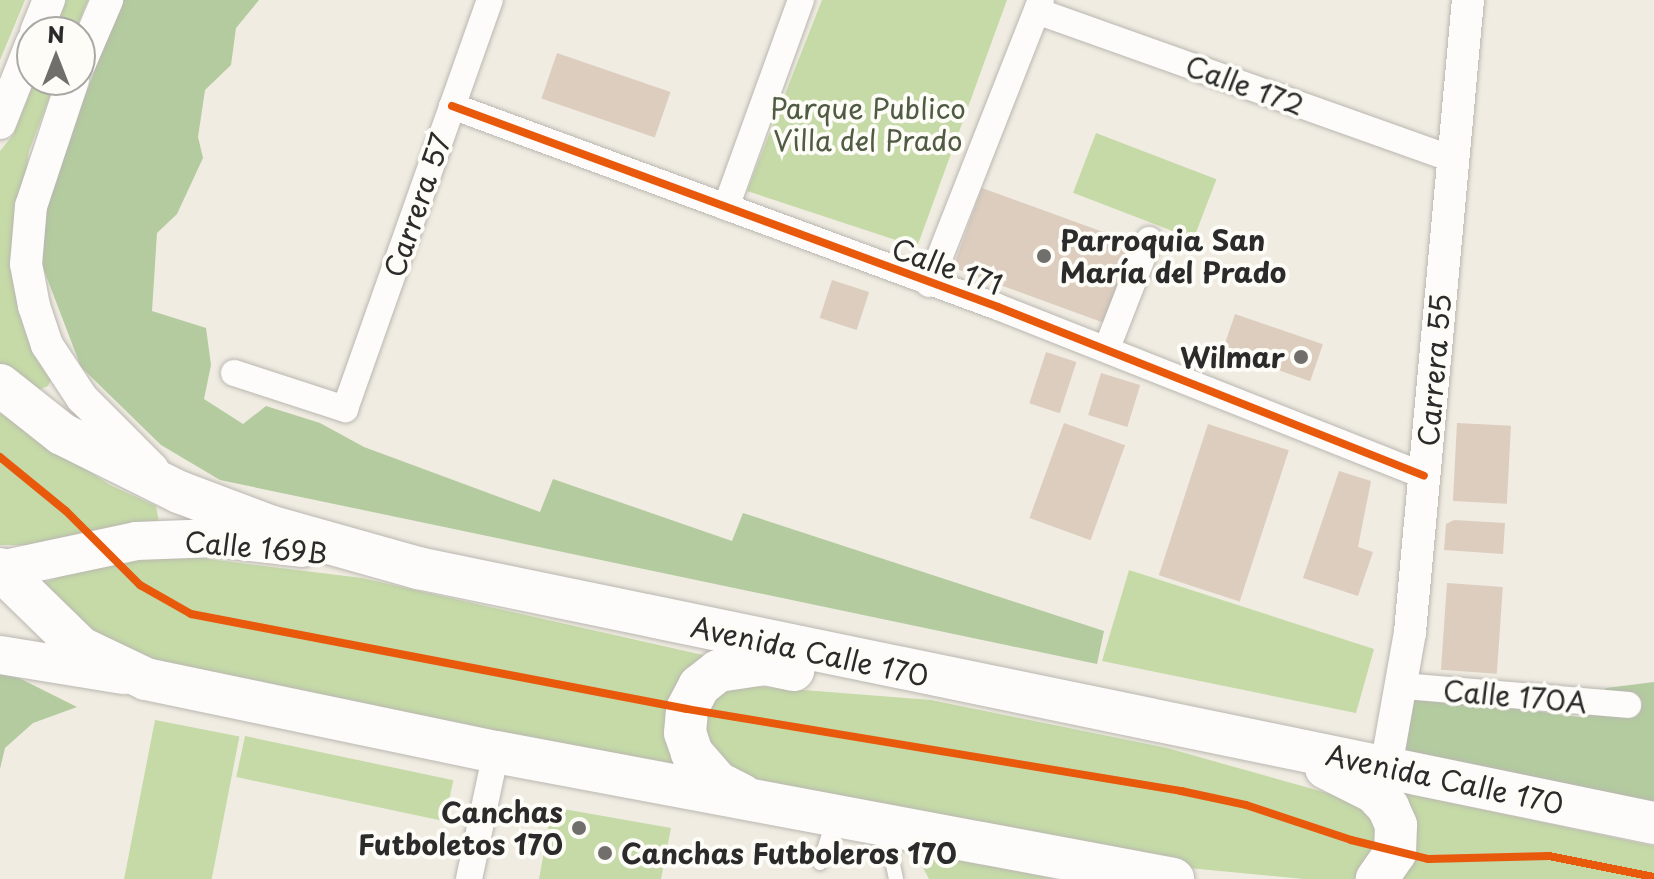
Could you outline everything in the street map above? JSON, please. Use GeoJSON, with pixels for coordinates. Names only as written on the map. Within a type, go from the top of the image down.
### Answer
{"type":"FeatureCollection","features":[{"type":"Feature","properties":{"kind":"main road","name":"Avenida Calle 170"},"geometry":{"type":"LineString","coordinates":[[0,385],[62,434],[179,492],[272,527],[418,568],[941,679],[1654,823]]}},
{"type":"Feature","properties":{"kind":"main road","name":"Calle 169B"},"geometry":{"type":"LineString","coordinates":[[0,570],[99,545],[215,538],[418,568]]}},
{"type":"Feature","properties":{"kind":"main road"},"geometry":{"type":"LineString","coordinates":[[0,570],[81,648],[146,679]]}},
{"type":"Feature","properties":{"kind":"main road"},"geometry":{"type":"LineString","coordinates":[[0,655],[146,679],[496,752],[885,827],[1084,872],[1173,879]]}},
{"type":"Feature","properties":{"kind":"main road"},"geometry":{"type":"LineString","coordinates":[[755,802],[702,769],[685,733],[693,697],[718,671],[765,664],[837,679],[941,679]]}},
{"type":"Feature","properties":{"kind":"main road"},"geometry":{"type":"LineString","coordinates":[[1287,747],[1374,792],[1388,807],[1396,825],[1395,853],[1377,879]]}},
{"type":"Feature","properties":{"kind":"street"},"geometry":{"type":"LineString","coordinates":[[96,26],[107,0]]}},
{"type":"Feature","properties":{"kind":"street","name":"Carrera 57"},"geometry":{"type":"LineString","coordinates":[[234,373],[345,409],[490,0]]}},
{"type":"Feature","properties":{"kind":"street"},"geometry":{"type":"LineString","coordinates":[[726,207],[801,0]]}},
{"type":"Feature","properties":{"kind":"street"},"geometry":{"type":"LineString","coordinates":[[929,284],[1039,6]]}},
{"type":"Feature","properties":{"kind":"street","name":"Calle 172"},"geometry":{"type":"LineString","coordinates":[[1039,6],[1453,159]]}},
{"type":"Feature","properties":{"kind":"street","name":"Carrera 55"},"geometry":{"type":"LineString","coordinates":[[1386,767],[1403,686],[1466,7]]}},
{"type":"Feature","properties":{"kind":"street"},"geometry":{"type":"LineString","coordinates":[[0,123],[16,82]]}},
{"type":"Feature","properties":{"kind":"street"},"geometry":{"type":"LineString","coordinates":[[68,96],[31,206],[26,264],[34,306],[47,345],[82,398],[179,492]]}},
{"type":"Feature","properties":{"kind":"street","name":"Calle 171"},"geometry":{"type":"LineString","coordinates":[[452,106],[1107,348],[1424,476]]}},
{"type":"Feature","properties":{"kind":"street"},"geometry":{"type":"LineString","coordinates":[[1107,348],[1149,240]]}},
{"type":"Feature","properties":{"kind":"street","name":"Calle 170A"},"geometry":{"type":"LineString","coordinates":[[1403,686],[1628,705]]}},
{"type":"Feature","properties":{"kind":"street"},"geometry":{"type":"LineString","coordinates":[[469,879],[496,752]]}},
{"type":"Feature","properties":{"kind":"lane"},"geometry":{"type":"LineString","coordinates":[[820,863],[834,817]]}},
{"type":"Feature","properties":{"kind":"lane"},"geometry":{"type":"LineString","coordinates":[[885,827],[896,879]]}},
{"type":"Feature","properties":{"kind":"green space"},"geometry":{"type":"Polygon","coordinates":[[[0,0],[25,0],[16,16],[0,60],[0,0]]]}},
{"type":"Feature","properties":{"kind":"green space"},"geometry":{"type":"Polygon","coordinates":[[[66,0],[88,0],[82,16],[60,16],[66,0]]]}},
{"type":"Feature","properties":{"kind":"green space"},"geometry":{"type":"Polygon","coordinates":[[[121,0],[259,0],[236,28],[231,65],[205,90],[198,137],[203,158],[177,214],[157,233],[152,311],[206,328],[211,365],[204,399],[243,424],[266,406],[320,423],[364,447],[540,512],[553,479],[732,541],[743,513],[1104,631],[1097,664],[220,480],[161,445],[81,367],[42,265],[46,200],[85,96],[96,96],[96,67],[121,0]]]}},
{"type":"Feature","properties":{"kind":"green space","name":"Parque Publico Villa del Prado"},"geometry":{"type":"Polygon","coordinates":[[[822,0],[1007,0],[917,247],[747,191],[822,0]]]}},
{"type":"Feature","properties":{"kind":"green space"},"geometry":{"type":"Polygon","coordinates":[[[29,96],[50,96],[29,151],[18,228],[54,373],[48,386],[36,391],[0,370],[0,151],[13,135],[29,96]]]}},
{"type":"Feature","properties":{"kind":"green space"},"geometry":{"type":"Polygon","coordinates":[[[1096,133],[1216,179],[1193,239],[1073,193],[1096,133]]]}},
{"type":"Feature","properties":{"kind":"green space"},"geometry":{"type":"Polygon","coordinates":[[[0,413],[110,485],[156,506],[159,522],[58,545],[0,545],[0,413]]]}},
{"type":"Feature","properties":{"kind":"green space"},"geometry":{"type":"Polygon","coordinates":[[[160,553],[362,578],[703,655],[684,772],[268,692],[115,649],[43,590],[44,583],[73,571],[160,553]]]}},
{"type":"Feature","properties":{"kind":"green space"},"geometry":{"type":"Polygon","coordinates":[[[1129,570],[1374,649],[1356,713],[1102,661],[1129,570]]]}},
{"type":"Feature","properties":{"kind":"green space"},"geometry":{"type":"Polygon","coordinates":[[[0,674],[19,678],[77,707],[33,723],[5,748],[0,769],[0,674]]]}},
{"type":"Feature","properties":{"kind":"green space"},"geometry":{"type":"Polygon","coordinates":[[[1654,682],[1654,815],[1396,758],[1412,694],[1579,717],[1606,688],[1654,682]]]}},
{"type":"Feature","properties":{"kind":"green space"},"geometry":{"type":"Polygon","coordinates":[[[725,684],[931,700],[1167,748],[1345,798],[1367,811],[1377,833],[1369,869],[1354,879],[1304,879],[1189,868],[753,784],[705,753],[705,703],[725,684]]]}},
{"type":"Feature","properties":{"kind":"green space"},"geometry":{"type":"Polygon","coordinates":[[[155,720],[239,736],[212,879],[124,879],[155,720]]]}},
{"type":"Feature","properties":{"kind":"green space"},"geometry":{"type":"Polygon","coordinates":[[[245,736],[453,780],[445,821],[236,777],[245,736]]]}},
{"type":"Feature","properties":{"kind":"green space"},"geometry":{"type":"Polygon","coordinates":[[[1405,793],[1654,846],[1654,879],[1395,879],[1399,795],[1405,793]]]}},
{"type":"Feature","properties":{"kind":"green space","name":"Canchas Futboleros 170"},"geometry":{"type":"Polygon","coordinates":[[[552,807],[671,828],[661,879],[539,879],[552,807]]]}},
{"type":"Feature","properties":{"kind":"green space"},"geometry":{"type":"Polygon","coordinates":[[[925,853],[1056,879],[929,879],[921,864],[925,853]]]}},
{"type":"Feature","properties":{"kind":"building"},"geometry":{"type":"Polygon","coordinates":[[[557,53],[670,92],[655,137],[541,98],[557,53]]]}},
{"type":"Feature","properties":{"kind":"building","name":"Parroquia San María del Prado"},"geometry":{"type":"Polygon","coordinates":[[[982,188],[1136,244],[1107,324],[953,268],[982,188]]]}},
{"type":"Feature","properties":{"kind":"building"},"geometry":{"type":"Polygon","coordinates":[[[832,280],[869,292],[857,330],[820,318],[832,280]]]}},
{"type":"Feature","properties":{"kind":"building"},"geometry":{"type":"Polygon","coordinates":[[[1235,314],[1323,344],[1310,381],[1222,351],[1235,314]]]}},
{"type":"Feature","properties":{"kind":"building"},"geometry":{"type":"Polygon","coordinates":[[[1046,352],[1076,362],[1060,413],[1029,403],[1046,352]]]}},
{"type":"Feature","properties":{"kind":"building"},"geometry":{"type":"Polygon","coordinates":[[[1101,373],[1140,385],[1127,427],[1088,415],[1101,373]]]}},
{"type":"Feature","properties":{"kind":"building"},"geometry":{"type":"Polygon","coordinates":[[[1064,423],[1125,445],[1091,540],[1029,518],[1064,423]]]}},
{"type":"Feature","properties":{"kind":"building"},"geometry":{"type":"Polygon","coordinates":[[[1457,423],[1511,426],[1507,504],[1453,501],[1457,423]]]}},
{"type":"Feature","properties":{"kind":"building"},"geometry":{"type":"Polygon","coordinates":[[[1208,424],[1289,450],[1240,601],[1159,575],[1208,424]]]}},
{"type":"Feature","properties":{"kind":"building"},"geometry":{"type":"Polygon","coordinates":[[[1339,471],[1371,481],[1358,547],[1373,552],[1358,596],[1303,578],[1339,471]]]}},
{"type":"Feature","properties":{"kind":"building"},"geometry":{"type":"Polygon","coordinates":[[[1454,520],[1505,523],[1503,554],[1444,550],[1446,524],[1454,520]]]}},
{"type":"Feature","properties":{"kind":"building"},"geometry":{"type":"Polygon","coordinates":[[[1447,583],[1503,587],[1497,674],[1441,670],[1447,583]]]}},
{"type":"Feature","properties":{"kind":"cycle path"},"geometry":{"type":"LineString","coordinates":[[452,106],[998,307],[1424,476]]}},
{"type":"Feature","properties":{"kind":"cycle path"},"geometry":{"type":"LineString","coordinates":[[0,457],[66,511],[140,585],[191,614],[687,709],[1181,791],[1246,805],[1351,840],[1428,859],[1549,856],[1654,877]]}},
{"type":"Feature","properties":{"kind":"place","name":"Parroquia San María del Prado"},"geometry":{"type":"Point","coordinates":[1044,256]}},
{"type":"Feature","properties":{"kind":"place","name":"Wilmar"},"geometry":{"type":"Point","coordinates":[1301,357]}},
{"type":"Feature","properties":{"kind":"place","name":"Canchas Futboletos 170"},"geometry":{"type":"Point","coordinates":[579,828]}},
{"type":"Feature","properties":{"kind":"place","name":"Canchas Futboleros 170"},"geometry":{"type":"Point","coordinates":[605,853]}}]}
